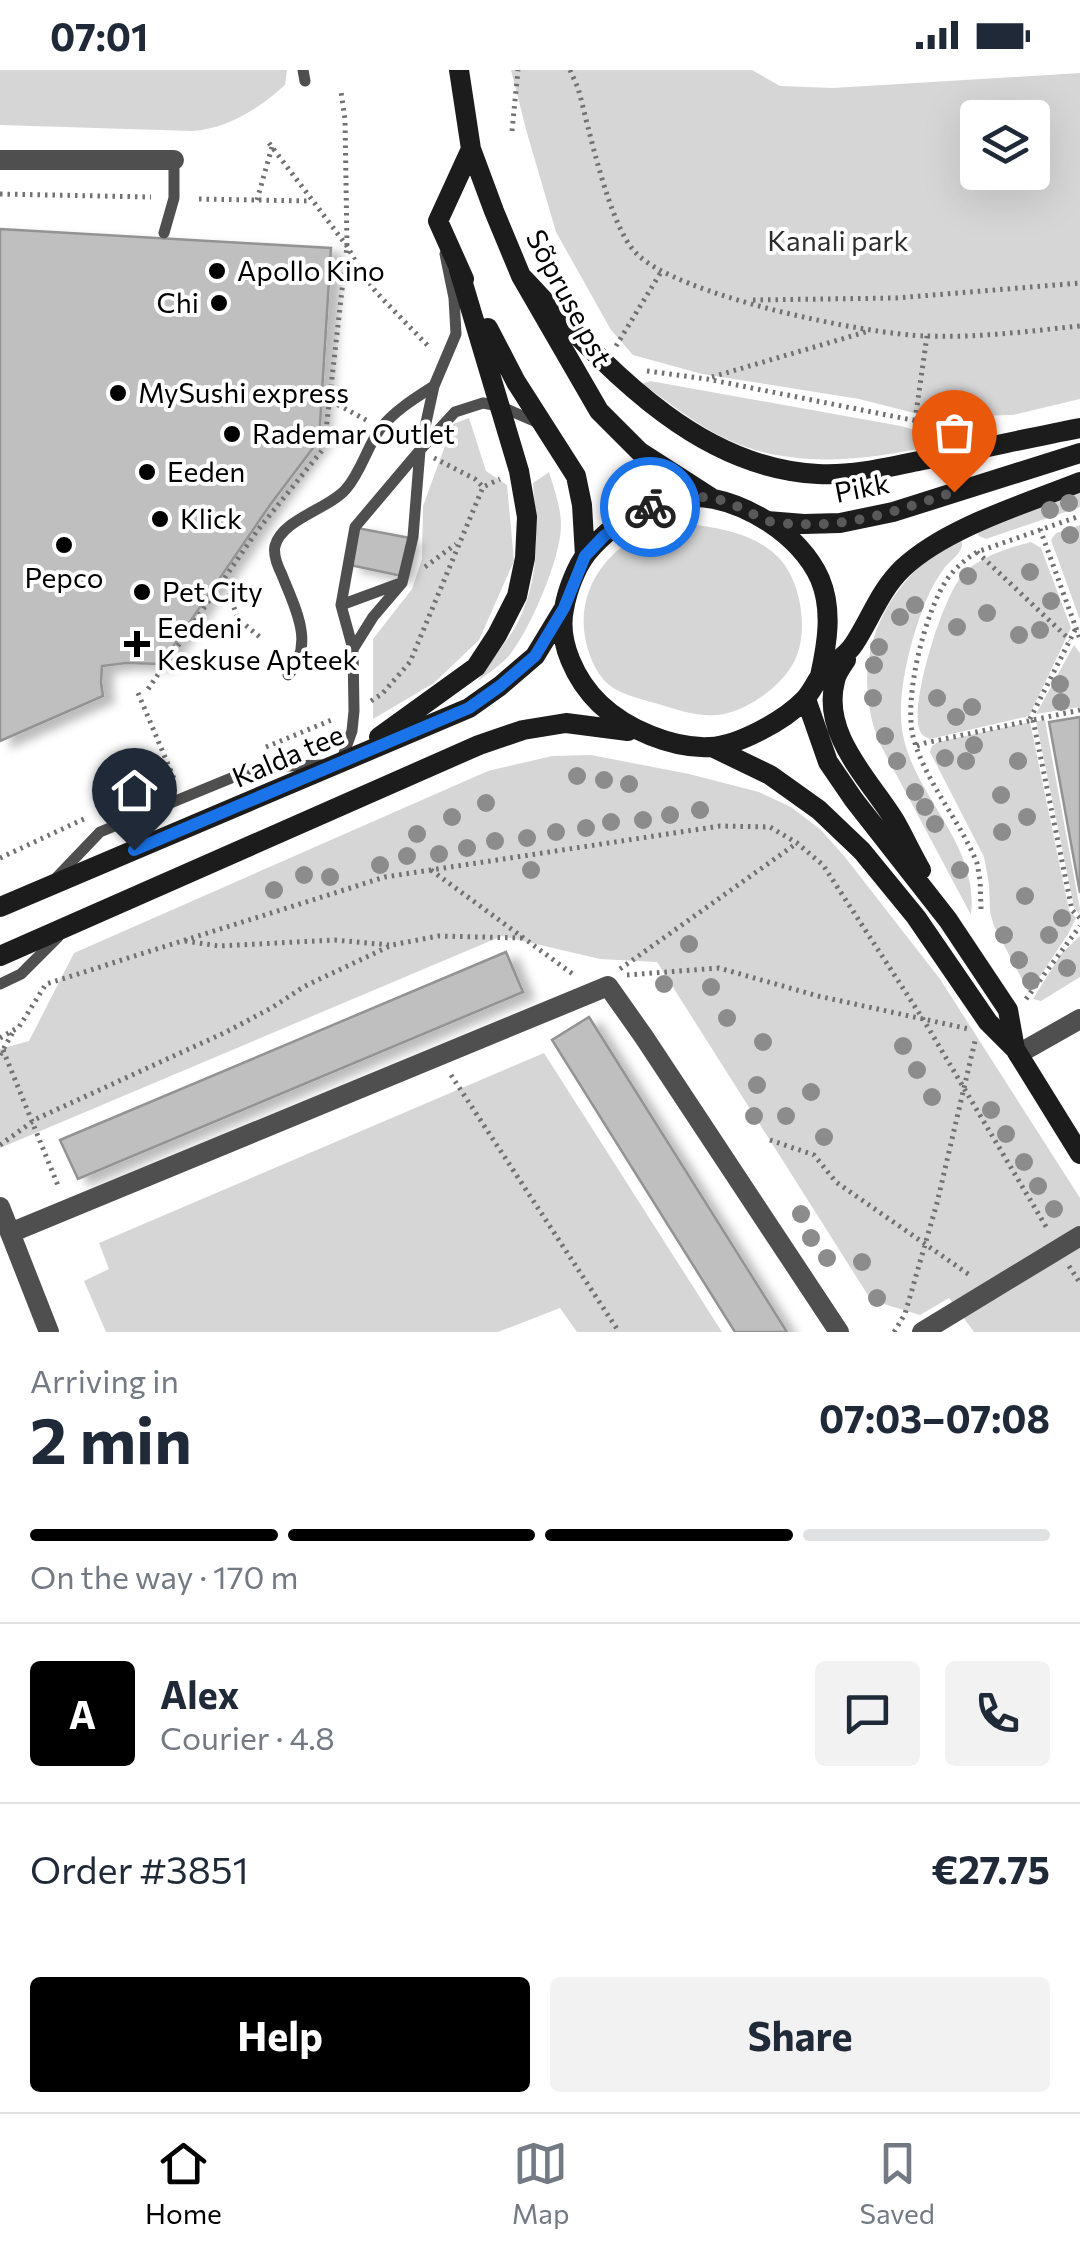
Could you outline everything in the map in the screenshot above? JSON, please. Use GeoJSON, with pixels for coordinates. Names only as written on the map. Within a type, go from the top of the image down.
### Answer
{"type":"FeatureCollection","features":[{"type":"Feature","properties":{"kind":"street","name":"Sõpruse pst"},"geometry":{"type":"LineString","coordinates":[[459,70],[471,149],[521,276],[599,411],[640,452],[712,498]]}},
{"type":"Feature","properties":{"kind":"street"},"geometry":{"type":"LineString","coordinates":[[471,149],[438,220],[516,382],[576,476],[585,556]]}},
{"type":"Feature","properties":{"kind":"street"},"geometry":{"type":"LineString","coordinates":[[0,160],[174,160]]}},
{"type":"Feature","properties":{"kind":"street"},"geometry":{"type":"LineString","coordinates":[[339,764],[476,667],[517,596],[526,558],[526,518],[519,470],[460,270]]}},
{"type":"Feature","properties":{"kind":"street"},"geometry":{"type":"LineString","coordinates":[[521,276],[628,386],[732,454],[774,468],[818,474],[860,472],[1080,428]]}},
{"type":"Feature","properties":{"kind":"street","name":"Pikk"},"geometry":{"type":"LineString","coordinates":[[767,521],[840,523],[893,512],[1080,454]]}},
{"type":"Feature","properties":{"kind":"street"},"geometry":{"type":"LineString","coordinates":[[948,920],[894,819],[864,780],[846,748],[834,714],[835,680],[880,595],[903,568],[966,528],[1080,482]]}},
{"type":"Feature","properties":{"kind":"street"},"geometry":{"type":"LineString","coordinates":[[645,734],[614,718],[582,685],[570,662],[562,628],[564,608],[585,556],[604,536],[653,505],[682,498],[712,498],[742,508],[785,534],[809,559],[820,580],[827,608],[828,640],[820,676]]}},
{"type":"Feature","properties":{"kind":"street","name":"Kalda tee"},"geometry":{"type":"LineString","coordinates":[[2,905],[469,708],[535,656],[564,608]]}},
{"type":"Feature","properties":{"kind":"street"},"geometry":{"type":"LineString","coordinates":[[712,748],[780,720],[806,699],[820,676],[852,647]]}},
{"type":"Feature","properties":{"kind":"street"},"geometry":{"type":"LineString","coordinates":[[806,699],[828,762],[948,920],[1008,1010],[1016,1052]]}},
{"type":"Feature","properties":{"kind":"street"},"geometry":{"type":"LineString","coordinates":[[0,956],[478,745],[523,730],[566,723],[645,734],[712,748],[770,775],[819,810],[862,851],[916,917],[988,1022],[1016,1052],[1080,1154]]}},
{"type":"Feature","properties":{"kind":"street"},"geometry":{"type":"LineString","coordinates":[[10,1233],[608,986],[838,1332]]}},
{"type":"Feature","properties":{"kind":"street"},"geometry":{"type":"LineString","coordinates":[[1016,1052],[1080,1019]]}},
{"type":"Feature","properties":{"kind":"street"},"geometry":{"type":"LineString","coordinates":[[0,1208],[49,1332]]}},
{"type":"Feature","properties":{"kind":"street"},"geometry":{"type":"LineString","coordinates":[[922,1332],[955,1324],[987,1292],[1080,1236]]}},
{"type":"Feature","properties":{"kind":"lane"},"geometry":{"type":"LineString","coordinates":[[164,232],[174,198],[174,160]]}},
{"type":"Feature","properties":{"kind":"lane"},"geometry":{"type":"LineString","coordinates":[[353,649],[373,617],[402,583],[414,537],[420,450],[434,386],[456,334],[454,298],[438,220]]}},
{"type":"Feature","properties":{"kind":"lane"},"geometry":{"type":"LineString","coordinates":[[288,674],[297,665],[303,647],[300,621],[274,548],[282,532],[345,491],[381,429],[406,404],[434,386]]}},
{"type":"Feature","properties":{"kind":"lane"},"geometry":{"type":"LineString","coordinates":[[48,887],[100,832],[258,767],[339,764],[349,745],[354,711],[353,649],[341,605],[354,527],[455,412],[483,403],[500,406],[545,426]]}},
{"type":"Feature","properties":{"kind":"lane"},"geometry":{"type":"LineString","coordinates":[[341,605],[402,583]]}},
{"type":"Feature","properties":{"kind":"lane"},"geometry":{"type":"LineString","coordinates":[[0,984],[21,974],[71,924]]}},
{"type":"Feature","properties":{"kind":"path"},"geometry":{"type":"LineString","coordinates":[[512,131],[518,70]]}},
{"type":"Feature","properties":{"kind":"path"},"geometry":{"type":"LineString","coordinates":[[570,70],[619,230],[636,254],[661,272],[744,300],[872,330],[926,336],[1080,326]]}},
{"type":"Feature","properties":{"kind":"path"},"geometry":{"type":"LineString","coordinates":[[148,689],[256,530],[324,448],[347,246],[346,119],[341,92]]}},
{"type":"Feature","properties":{"kind":"path"},"geometry":{"type":"LineString","coordinates":[[256,200],[270,145],[347,246]]}},
{"type":"Feature","properties":{"kind":"path"},"geometry":{"type":"LineString","coordinates":[[0,194],[151,197]]}},
{"type":"Feature","properties":{"kind":"path"},"geometry":{"type":"LineString","coordinates":[[198,199],[312,201]]}},
{"type":"Feature","properties":{"kind":"path"},"geometry":{"type":"LineString","coordinates":[[614,349],[661,272]]}},
{"type":"Feature","properties":{"kind":"path"},"geometry":{"type":"LineString","coordinates":[[744,300],[896,298],[1080,283]]}},
{"type":"Feature","properties":{"kind":"path"},"geometry":{"type":"LineString","coordinates":[[707,378],[872,330]]}},
{"type":"Feature","properties":{"kind":"path"},"geometry":{"type":"LineString","coordinates":[[915,420],[926,336]]}},
{"type":"Feature","properties":{"kind":"path"},"geometry":{"type":"LineString","coordinates":[[628,386],[640,371],[707,378],[937,425]]}},
{"type":"Feature","properties":{"kind":"path"},"geometry":{"type":"LineString","coordinates":[[264,748],[354,711],[382,694],[410,662],[483,487],[519,470]]}},
{"type":"Feature","properties":{"kind":"path"},"geometry":{"type":"LineString","coordinates":[[981,909],[974,856],[916,747],[910,726],[915,670],[929,618],[948,578],[963,562],[976,552],[1080,516]]}},
{"type":"Feature","properties":{"kind":"path"},"geometry":{"type":"LineString","coordinates":[[1040,529],[1080,638]]}},
{"type":"Feature","properties":{"kind":"path"},"geometry":{"type":"LineString","coordinates":[[402,583],[460,542]]}},
{"type":"Feature","properties":{"kind":"path"},"geometry":{"type":"LineString","coordinates":[[976,552],[1070,640]]}},
{"type":"Feature","properties":{"kind":"path"},"geometry":{"type":"LineString","coordinates":[[224,578],[238,619],[261,638]]}},
{"type":"Feature","properties":{"kind":"path"},"geometry":{"type":"LineString","coordinates":[[1076,628],[1032,720],[1072,910],[1080,918]]}},
{"type":"Feature","properties":{"kind":"path"},"geometry":{"type":"LineString","coordinates":[[138,693],[176,781],[160,786]]}},
{"type":"Feature","properties":{"kind":"path"},"geometry":{"type":"LineString","coordinates":[[916,747],[1080,710]]}},
{"type":"Feature","properties":{"kind":"path"},"geometry":{"type":"LineString","coordinates":[[0,858],[97,813]]}},
{"type":"Feature","properties":{"kind":"path"},"geometry":{"type":"LineString","coordinates":[[0,1038],[19,1027],[46,984],[385,877],[720,826],[770,827],[823,865],[923,1020],[1080,1282]]}},
{"type":"Feature","properties":{"kind":"path"},"geometry":{"type":"LineString","coordinates":[[797,843],[610,976],[719,968],[923,1020]]}},
{"type":"Feature","properties":{"kind":"path"},"geometry":{"type":"LineString","coordinates":[[431,870],[580,980]]}},
{"type":"Feature","properties":{"kind":"path"},"geometry":{"type":"LineString","coordinates":[[1024,1001],[1080,926]]}},
{"type":"Feature","properties":{"kind":"path"},"geometry":{"type":"LineString","coordinates":[[0,1144],[32,1122],[226,1032],[305,986],[392,945],[438,936],[524,938]]}},
{"type":"Feature","properties":{"kind":"path"},"geometry":{"type":"LineString","coordinates":[[184,940],[219,946],[335,940],[392,945]]}},
{"type":"Feature","properties":{"kind":"path"},"geometry":{"type":"LineString","coordinates":[[894,1332],[905,1314],[937,1204],[978,1028]]}},
{"type":"Feature","properties":{"kind":"path"},"geometry":{"type":"LineString","coordinates":[[15,1030],[2,1052],[67,1210]]}},
{"type":"Feature","properties":{"kind":"path"},"geometry":{"type":"LineString","coordinates":[[438,1056],[618,1332]]}},
{"type":"Feature","properties":{"kind":"path"},"geometry":{"type":"LineString","coordinates":[[770,1140],[814,1155],[836,1182],[926,1242],[976,1279],[987,1292]]}},
{"type":"Feature","properties":{"kind":"green space"},"geometry":{"type":"Polygon","coordinates":[[[0,70],[287,70],[285,85],[265,102],[230,122],[192,131],[0,125],[0,70]]]}},
{"type":"Feature","properties":{"kind":"green space","name":"Kanali park"},"geometry":{"type":"Polygon","coordinates":[[[511,70],[752,70],[780,86],[833,88],[1080,73],[1080,399],[1013,415],[930,417],[859,399],[702,374],[633,355],[611,330],[556,232],[511,70]]]}},
{"type":"Feature","properties":{"kind":"green space"},"geometry":{"type":"Polygon","coordinates":[[[650,381],[901,426],[920,433],[932,446],[857,458],[782,456],[733,442],[697,423],[642,384],[650,381]]]}},
{"type":"Feature","properties":{"kind":"green space"},"geometry":{"type":"Polygon","coordinates":[[[469,418],[486,471],[507,485],[514,561],[479,640],[434,683],[373,719],[373,639],[412,589],[422,559],[423,506],[453,424],[469,418]]]}},
{"type":"Feature","properties":{"kind":"green space"},"geometry":{"type":"Polygon","coordinates":[[[549,472],[561,525],[550,574],[517,644],[506,659],[478,681],[514,630],[525,605],[536,553],[533,483],[549,472]]]}},
{"type":"Feature","properties":{"kind":"green space"},"geometry":{"type":"Polygon","coordinates":[[[1080,491],[1080,507],[986,539],[977,533],[1080,491]]]}},
{"type":"Feature","properties":{"kind":"green space"},"geometry":{"type":"Polygon","coordinates":[[[689,524],[738,534],[771,550],[787,569],[801,607],[802,635],[790,669],[765,694],[724,714],[687,712],[613,688],[596,669],[585,637],[586,601],[592,584],[612,556],[642,535],[689,524]]]}},
{"type":"Feature","properties":{"kind":"green space"},"geometry":{"type":"Polygon","coordinates":[[[1080,525],[1080,620],[1051,540],[1056,533],[1080,525]]]}},
{"type":"Feature","properties":{"kind":"green space"},"geometry":{"type":"Polygon","coordinates":[[[961,539],[961,549],[937,580],[918,623],[904,676],[901,716],[914,767],[964,861],[971,887],[971,915],[880,744],[872,721],[867,674],[870,652],[886,609],[916,570],[961,539]]]}},
{"type":"Feature","properties":{"kind":"green space"},"geometry":{"type":"Polygon","coordinates":[[[1031,542],[1041,548],[1071,628],[1029,716],[930,739],[924,736],[918,714],[924,674],[953,589],[975,564],[1031,542]]]}},
{"type":"Feature","properties":{"kind":"green space"},"geometry":{"type":"Polygon","coordinates":[[[1074,645],[1080,653],[1080,707],[1036,714],[1074,645]]]}},
{"type":"Feature","properties":{"kind":"green space"},"geometry":{"type":"Polygon","coordinates":[[[1045,720],[1079,914],[1074,907],[1036,721],[1045,720]]]}},
{"type":"Feature","properties":{"kind":"green space"},"geometry":{"type":"Polygon","coordinates":[[[1030,722],[1069,910],[1076,918],[1029,993],[994,926],[984,857],[930,752],[938,742],[1030,722]]]}},
{"type":"Feature","properties":{"kind":"green space"},"geometry":{"type":"Polygon","coordinates":[[[591,755],[759,792],[791,807],[821,830],[845,857],[940,979],[1080,1198],[1080,1332],[974,1332],[949,1298],[920,1315],[871,1300],[657,962],[600,959],[502,936],[0,1148],[0,1049],[29,1041],[74,953],[488,771],[552,756],[591,755]]]}},
{"type":"Feature","properties":{"kind":"green space"},"geometry":{"type":"Polygon","coordinates":[[[1080,936],[1080,977],[1041,1001],[1033,999],[1061,954],[1080,936]]]}},
{"type":"Feature","properties":{"kind":"green space"},"geometry":{"type":"Polygon","coordinates":[[[544,1053],[722,1332],[577,1332],[560,1308],[498,1332],[106,1332],[84,1281],[109,1269],[99,1243],[544,1053]]]}},
{"type":"Feature","properties":{"kind":"building","name":"Eeden"},"geometry":{"type":"Polygon","coordinates":[[[0,229],[331,248],[319,440],[161,664],[102,666],[103,696],[0,741],[0,229]]]}},
{"type":"Feature","properties":{"kind":"building"},"geometry":{"type":"Polygon","coordinates":[[[357,528],[410,538],[402,576],[350,565],[357,528]]]}},
{"type":"Feature","properties":{"kind":"building"},"geometry":{"type":"Polygon","coordinates":[[[1080,717],[1080,893],[1049,722],[1080,717]]]}},
{"type":"Feature","properties":{"kind":"building"},"geometry":{"type":"Polygon","coordinates":[[[506,952],[523,992],[78,1179],[60,1140],[506,952]]]}},
{"type":"Feature","properties":{"kind":"building"},"geometry":{"type":"Polygon","coordinates":[[[589,1017],[787,1332],[735,1332],[552,1040],[589,1017]]]}},
{"type":"Feature","properties":{"kind":"way so far"},"geometry":{"type":"LineString","coordinates":[[650,507],[682,498],[712,498],[767,521],[840,523],[893,512],[954,492]]}},
{"type":"Feature","properties":{"kind":"place","name":"Apollo Kino"},"geometry":{"type":"Point","coordinates":[217,271]}},
{"type":"Feature","properties":{"kind":"place","name":"Chi"},"geometry":{"type":"Point","coordinates":[219,303]}},
{"type":"Feature","properties":{"kind":"place","name":"MySushi express"},"geometry":{"type":"Point","coordinates":[118,393]}},
{"type":"Feature","properties":{"kind":"place","name":"Rademar Outlet"},"geometry":{"type":"Point","coordinates":[232,434]}},
{"type":"Feature","properties":{"kind":"place","name":"Eeden"},"geometry":{"type":"Point","coordinates":[147,472]}},
{"type":"Feature","properties":{"kind":"place","name":"Klick"},"geometry":{"type":"Point","coordinates":[160,519]}},
{"type":"Feature","properties":{"kind":"place","name":"Pepco"},"geometry":{"type":"Point","coordinates":[64,545]}},
{"type":"Feature","properties":{"kind":"place","name":"Pet City"},"geometry":{"type":"Point","coordinates":[142,592]}},
{"type":"Feature","properties":{"kind":"place","name":"Eedeni Keskuse Apteek"},"geometry":{"type":"Point","coordinates":[137,644]}},
{"type":"Feature","properties":{"kind":"route"},"geometry":{"type":"LineString","coordinates":[[134,850],[469,708],[535,656],[564,608],[585,556],[604,536],[650,507]]}}]}
